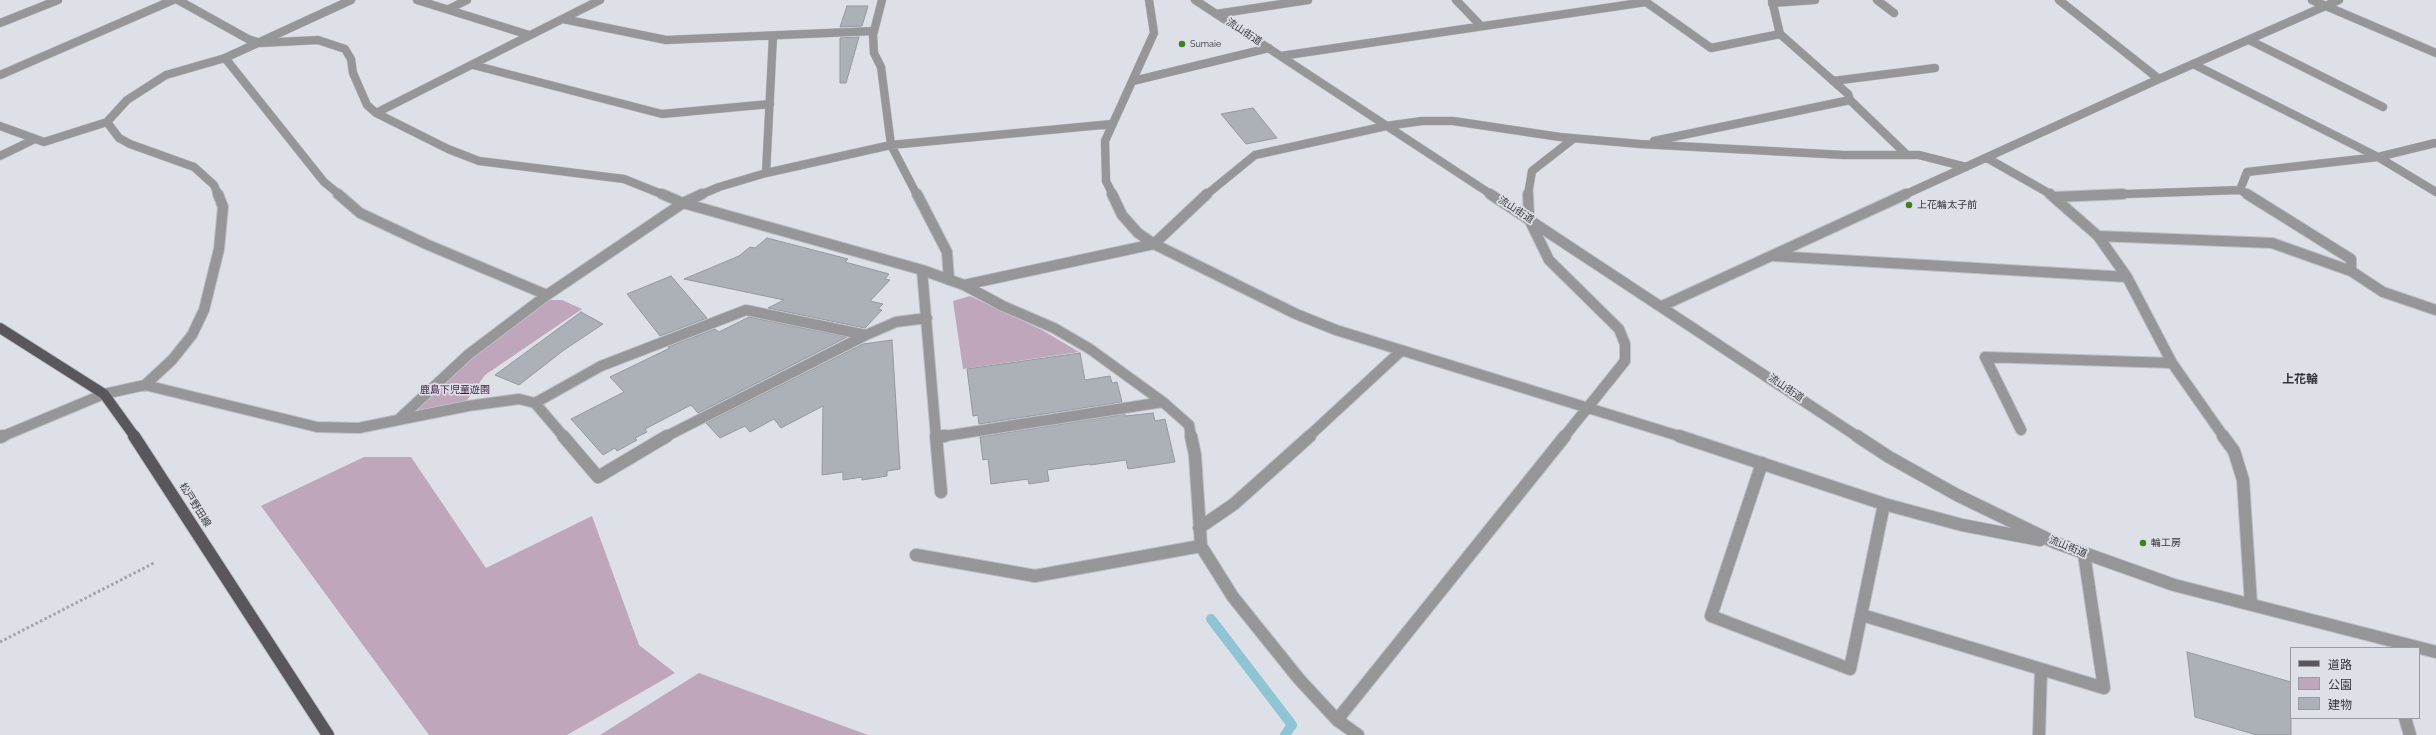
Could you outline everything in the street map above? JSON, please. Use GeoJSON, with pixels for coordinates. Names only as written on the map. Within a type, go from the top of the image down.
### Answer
{"type":"FeatureCollection","features":[{"type":"Feature","properties":{"kind":"main road","name":"松戸野田線"},"geometry":{"type":"LineString","coordinates":[[0,328],[104,394],[149,456],[328,735]]}},
{"type":"Feature","properties":{"kind":"street"},"geometry":{"type":"LineString","coordinates":[[0,23],[58,0]]}},
{"type":"Feature","properties":{"kind":"street"},"geometry":{"type":"LineString","coordinates":[[0,75],[173,0]]}},
{"type":"Feature","properties":{"kind":"street"},"geometry":{"type":"LineString","coordinates":[[178,0],[248,39],[260,43],[318,40],[345,49],[351,59],[362,97],[367,105],[376,114],[479,161],[511,166],[587,173],[624,179],[683,203],[922,270],[964,285],[1003,306],[1054,328],[1090,349],[1163,402],[1189,426],[1195,455],[1201,546],[1233,597],[1299,679],[1337,720],[1358,735]]}},
{"type":"Feature","properties":{"kind":"street"},"geometry":{"type":"LineString","coordinates":[[0,126],[44,142],[107,122],[127,100],[166,76],[226,58],[351,0]]}},
{"type":"Feature","properties":{"kind":"street"},"geometry":{"type":"LineString","coordinates":[[418,0],[529,35]]}},
{"type":"Feature","properties":{"kind":"street"},"geometry":{"type":"LineString","coordinates":[[449,10],[467,0]]}},
{"type":"Feature","properties":{"kind":"street"},"geometry":{"type":"LineString","coordinates":[[376,114],[600,0]]}},
{"type":"Feature","properties":{"kind":"street"},"geometry":{"type":"LineString","coordinates":[[882,0],[874,31],[874,53],[881,67],[891,145],[947,252],[949,280]]}},
{"type":"Feature","properties":{"kind":"street"},"geometry":{"type":"LineString","coordinates":[[1149,0],[1154,33],[1105,141],[1106,181],[1122,215],[1138,233],[1154,244],[1296,314],[1336,330],[1401,351],[1590,407],[1762,462],[1884,504],[1962,525],[2056,543]]}},
{"type":"Feature","properties":{"kind":"street","name":"流山街道"},"geometry":{"type":"LineString","coordinates":[[1195,0],[1529,218],[1889,457],[1964,498],[2056,543],[2174,585],[2251,604],[2385,644],[2404,647]]}},
{"type":"Feature","properties":{"kind":"street"},"geometry":{"type":"LineString","coordinates":[[1216,14],[1308,0]]}},
{"type":"Feature","properties":{"kind":"street"},"geometry":{"type":"LineString","coordinates":[[1456,0],[1481,26]]}},
{"type":"Feature","properties":{"kind":"street"},"geometry":{"type":"LineString","coordinates":[[1815,0],[1772,2],[1780,34],[1848,94],[1850,100],[1907,155]]}},
{"type":"Feature","properties":{"kind":"street"},"geometry":{"type":"LineString","coordinates":[[1877,0],[1894,13]]}},
{"type":"Feature","properties":{"kind":"street"},"geometry":{"type":"LineString","coordinates":[[2059,0],[2160,79]]}},
{"type":"Feature","properties":{"kind":"street"},"geometry":{"type":"LineString","coordinates":[[2312,0],[2436,53]]}},
{"type":"Feature","properties":{"kind":"street"},"geometry":{"type":"LineString","coordinates":[[1662,306],[1770,255],[2192,64],[2339,0]]}},
{"type":"Feature","properties":{"kind":"street"},"geometry":{"type":"LineString","coordinates":[[1281,56],[1646,2],[1712,48],[1780,34]]}},
{"type":"Feature","properties":{"kind":"street"},"geometry":{"type":"LineString","coordinates":[[563,19],[666,40],[874,31]]}},
{"type":"Feature","properties":{"kind":"street"},"geometry":{"type":"LineString","coordinates":[[766,173],[774,36]]}},
{"type":"Feature","properties":{"kind":"street"},"geometry":{"type":"LineString","coordinates":[[2249,40],[2383,107]]}},
{"type":"Feature","properties":{"kind":"street"},"geometry":{"type":"LineString","coordinates":[[1133,81],[1269,48]]}},
{"type":"Feature","properties":{"kind":"street"},"geometry":{"type":"LineString","coordinates":[[226,58],[255,99],[324,182],[360,213],[433,247],[547,295]]}},
{"type":"Feature","properties":{"kind":"street"},"geometry":{"type":"LineString","coordinates":[[2192,64],[2378,157],[2436,192]]}},
{"type":"Feature","properties":{"kind":"street"},"geometry":{"type":"LineString","coordinates":[[473,65],[662,114],[770,104]]}},
{"type":"Feature","properties":{"kind":"street"},"geometry":{"type":"LineString","coordinates":[[1833,81],[1935,68]]}},
{"type":"Feature","properties":{"kind":"street"},"geometry":{"type":"LineString","coordinates":[[1640,144],[1850,100]]}},
{"type":"Feature","properties":{"kind":"street"},"geometry":{"type":"LineString","coordinates":[[964,285],[1154,244],[1214,188],[1255,155],[1386,126],[1422,121],[1453,121],[1572,138],[1640,144],[1844,154],[1919,155],[1966,167]]}},
{"type":"Feature","properties":{"kind":"street"},"geometry":{"type":"LineString","coordinates":[[107,122],[120,138],[130,144],[194,167],[214,185],[223,207],[220,249],[204,310],[192,335],[172,360],[145,385]]}},
{"type":"Feature","properties":{"kind":"street"},"geometry":{"type":"LineString","coordinates":[[398,420],[469,354],[547,295],[683,203],[719,188],[766,173],[891,145],[1112,124]]}},
{"type":"Feature","properties":{"kind":"street"},"geometry":{"type":"LineString","coordinates":[[1337,720],[1590,407],[1625,361],[1625,344],[1619,330],[1549,260],[1529,218],[1528,197],[1532,171],[1558,152],[1572,138]]}},
{"type":"Feature","properties":{"kind":"street"},"geometry":{"type":"LineString","coordinates":[[0,156],[35,139]]}},
{"type":"Feature","properties":{"kind":"street"},"geometry":{"type":"LineString","coordinates":[[2240,190],[2247,172],[2378,157],[2435,143]]}},
{"type":"Feature","properties":{"kind":"street"},"geometry":{"type":"LineString","coordinates":[[1987,158],[2055,197],[2098,236],[2127,277],[2172,363],[2234,451],[2243,480],[2251,604]]}},
{"type":"Feature","properties":{"kind":"street"},"geometry":{"type":"LineString","coordinates":[[2055,197],[2240,190],[2351,259],[2351,271]]}},
{"type":"Feature","properties":{"kind":"street"},"geometry":{"type":"LineString","coordinates":[[2098,236],[2272,243],[2351,271],[2383,292],[2436,310]]}},
{"type":"Feature","properties":{"kind":"street"},"geometry":{"type":"LineString","coordinates":[[1770,255],[2127,277]]}},
{"type":"Feature","properties":{"kind":"street"},"geometry":{"type":"LineString","coordinates":[[922,270],[942,492]]}},
{"type":"Feature","properties":{"kind":"street"},"geometry":{"type":"LineString","coordinates":[[535,403],[601,366],[746,310],[866,335]]}},
{"type":"Feature","properties":{"kind":"street"},"geometry":{"type":"LineString","coordinates":[[0,437],[104,394],[145,385],[254,414],[317,427],[359,428],[468,406],[519,400],[535,403],[598,477],[670,433],[866,335],[896,322],[927,318]]}},
{"type":"Feature","properties":{"kind":"street"},"geometry":{"type":"LineString","coordinates":[[1199,528],[1234,504],[1265,477],[1401,351]]}},
{"type":"Feature","properties":{"kind":"street"},"geometry":{"type":"LineString","coordinates":[[2021,430],[1985,357],[2172,363]]}},
{"type":"Feature","properties":{"kind":"street"},"geometry":{"type":"LineString","coordinates":[[937,437],[1163,402]]}},
{"type":"Feature","properties":{"kind":"street"},"geometry":{"type":"LineString","coordinates":[[1762,462],[1711,616],[1850,669],[1884,504]]}},
{"type":"Feature","properties":{"kind":"street"},"geometry":{"type":"LineString","coordinates":[[916,555],[1035,576],[1201,546]]}},
{"type":"Feature","properties":{"kind":"street"},"geometry":{"type":"LineString","coordinates":[[1862,615],[2104,688],[2084,554]]}},
{"type":"Feature","properties":{"kind":"street","name":"流山街道"},"geometry":{"type":"LineString","coordinates":[[2420,649],[2436,652]]}},
{"type":"Feature","properties":{"kind":"street"},"geometry":{"type":"LineString","coordinates":[[2039,735],[2041,670]]}},
{"type":"Feature","properties":{"kind":"street"},"geometry":{"type":"LineString","coordinates":[[2405,719],[2410,735]]}},
{"type":"Feature","properties":{"kind":"path"},"geometry":{"type":"LineString","coordinates":[[0,642],[154,563]]}},
{"type":"Feature","properties":{"kind":"green space"},"geometry":{"type":"Polygon","coordinates":[[[970,296],[1042,330],[1079,352],[963,369],[953,301],[970,296]]]}},
{"type":"Feature","properties":{"kind":"green space","name":"鹿島下児童遊園"},"geometry":{"type":"Polygon","coordinates":[[[545,300],[562,300],[582,309],[485,375],[465,403],[415,413],[414,410],[471,357],[545,300]]]}},
{"type":"Feature","properties":{"kind":"green space"},"geometry":{"type":"Polygon","coordinates":[[[364,457],[411,457],[486,568],[592,516],[639,645],[675,673],[567,735],[429,735],[261,506],[364,457]]]}},
{"type":"Feature","properties":{"kind":"green space"},"geometry":{"type":"Polygon","coordinates":[[[699,673],[868,735],[600,735],[699,673]]]}},
{"type":"Feature","properties":{"kind":"building"},"geometry":{"type":"Polygon","coordinates":[[[847,6],[868,6],[862,26],[840,27],[847,6]]]}},
{"type":"Feature","properties":{"kind":"building"},"geometry":{"type":"Polygon","coordinates":[[[859,37],[846,83],[840,83],[840,38],[859,37]]]}},
{"type":"Feature","properties":{"kind":"building"},"geometry":{"type":"Polygon","coordinates":[[[1253,108],[1277,138],[1246,144],[1221,114],[1253,108]]]}},
{"type":"Feature","properties":{"kind":"building"},"geometry":{"type":"Polygon","coordinates":[[[767,238],[848,259],[845,262],[889,274],[885,279],[890,280],[870,301],[883,304],[878,309],[882,310],[865,328],[768,308],[784,300],[684,279],[739,256],[750,247],[755,248],[767,238]]]}},
{"type":"Feature","properties":{"kind":"building"},"geometry":{"type":"Polygon","coordinates":[[[671,276],[707,318],[660,336],[627,294],[671,276]]]}},
{"type":"Feature","properties":{"kind":"building"},"geometry":{"type":"Polygon","coordinates":[[[581,312],[603,324],[564,350],[519,385],[495,375],[581,312]]]}},
{"type":"Feature","properties":{"kind":"building"},"geometry":{"type":"Polygon","coordinates":[[[749,317],[847,337],[698,413],[691,405],[645,429],[647,432],[635,438],[637,440],[617,451],[615,448],[603,455],[571,419],[624,392],[610,377],[670,348],[668,347],[715,329],[719,332],[749,317]]]}},
{"type":"Feature","properties":{"kind":"building"},"geometry":{"type":"Polygon","coordinates":[[[892,340],[900,469],[887,471],[887,476],[862,480],[862,477],[843,480],[843,472],[822,475],[823,406],[781,428],[774,419],[750,432],[745,426],[720,438],[706,423],[863,344],[892,340]]]}},
{"type":"Feature","properties":{"kind":"building"},"geometry":{"type":"Polygon","coordinates":[[[1080,353],[1085,380],[1110,376],[1112,383],[1117,382],[1122,402],[979,424],[978,415],[973,416],[967,369],[1080,353]]]}},
{"type":"Feature","properties":{"kind":"building"},"geometry":{"type":"Polygon","coordinates":[[[1153,413],[1155,421],[1165,419],[1175,462],[1128,469],[1126,460],[1090,464],[1047,470],[1049,481],[1029,484],[1028,479],[991,484],[988,459],[983,460],[980,437],[1125,414],[1125,416],[1153,413]]]}},
{"type":"Feature","properties":{"kind":"building"},"geometry":{"type":"Polygon","coordinates":[[[2187,652],[2290,682],[2291,735],[2257,735],[2195,717],[2187,652]]]}},
{"type":"Feature","properties":{"kind":"waterway"},"geometry":{"type":"LineString","coordinates":[[1211,619],[1292,725],[1285,735]]}},
{"type":"Feature","properties":{"kind":"place","name":"Sumaie"},"geometry":{"type":"Point","coordinates":[1182,44]}},
{"type":"Feature","properties":{"kind":"place","name":"上花輪太子前"},"geometry":{"type":"Point","coordinates":[1909,205]}},
{"type":"Feature","properties":{"kind":"place","name":"輪工房"},"geometry":{"type":"Point","coordinates":[2143,543]}},
{"type":"Feature","properties":{"kind":"district","name":"上花輪"},"geometry":{"type":"Point","coordinates":[2300,379]}}]}
